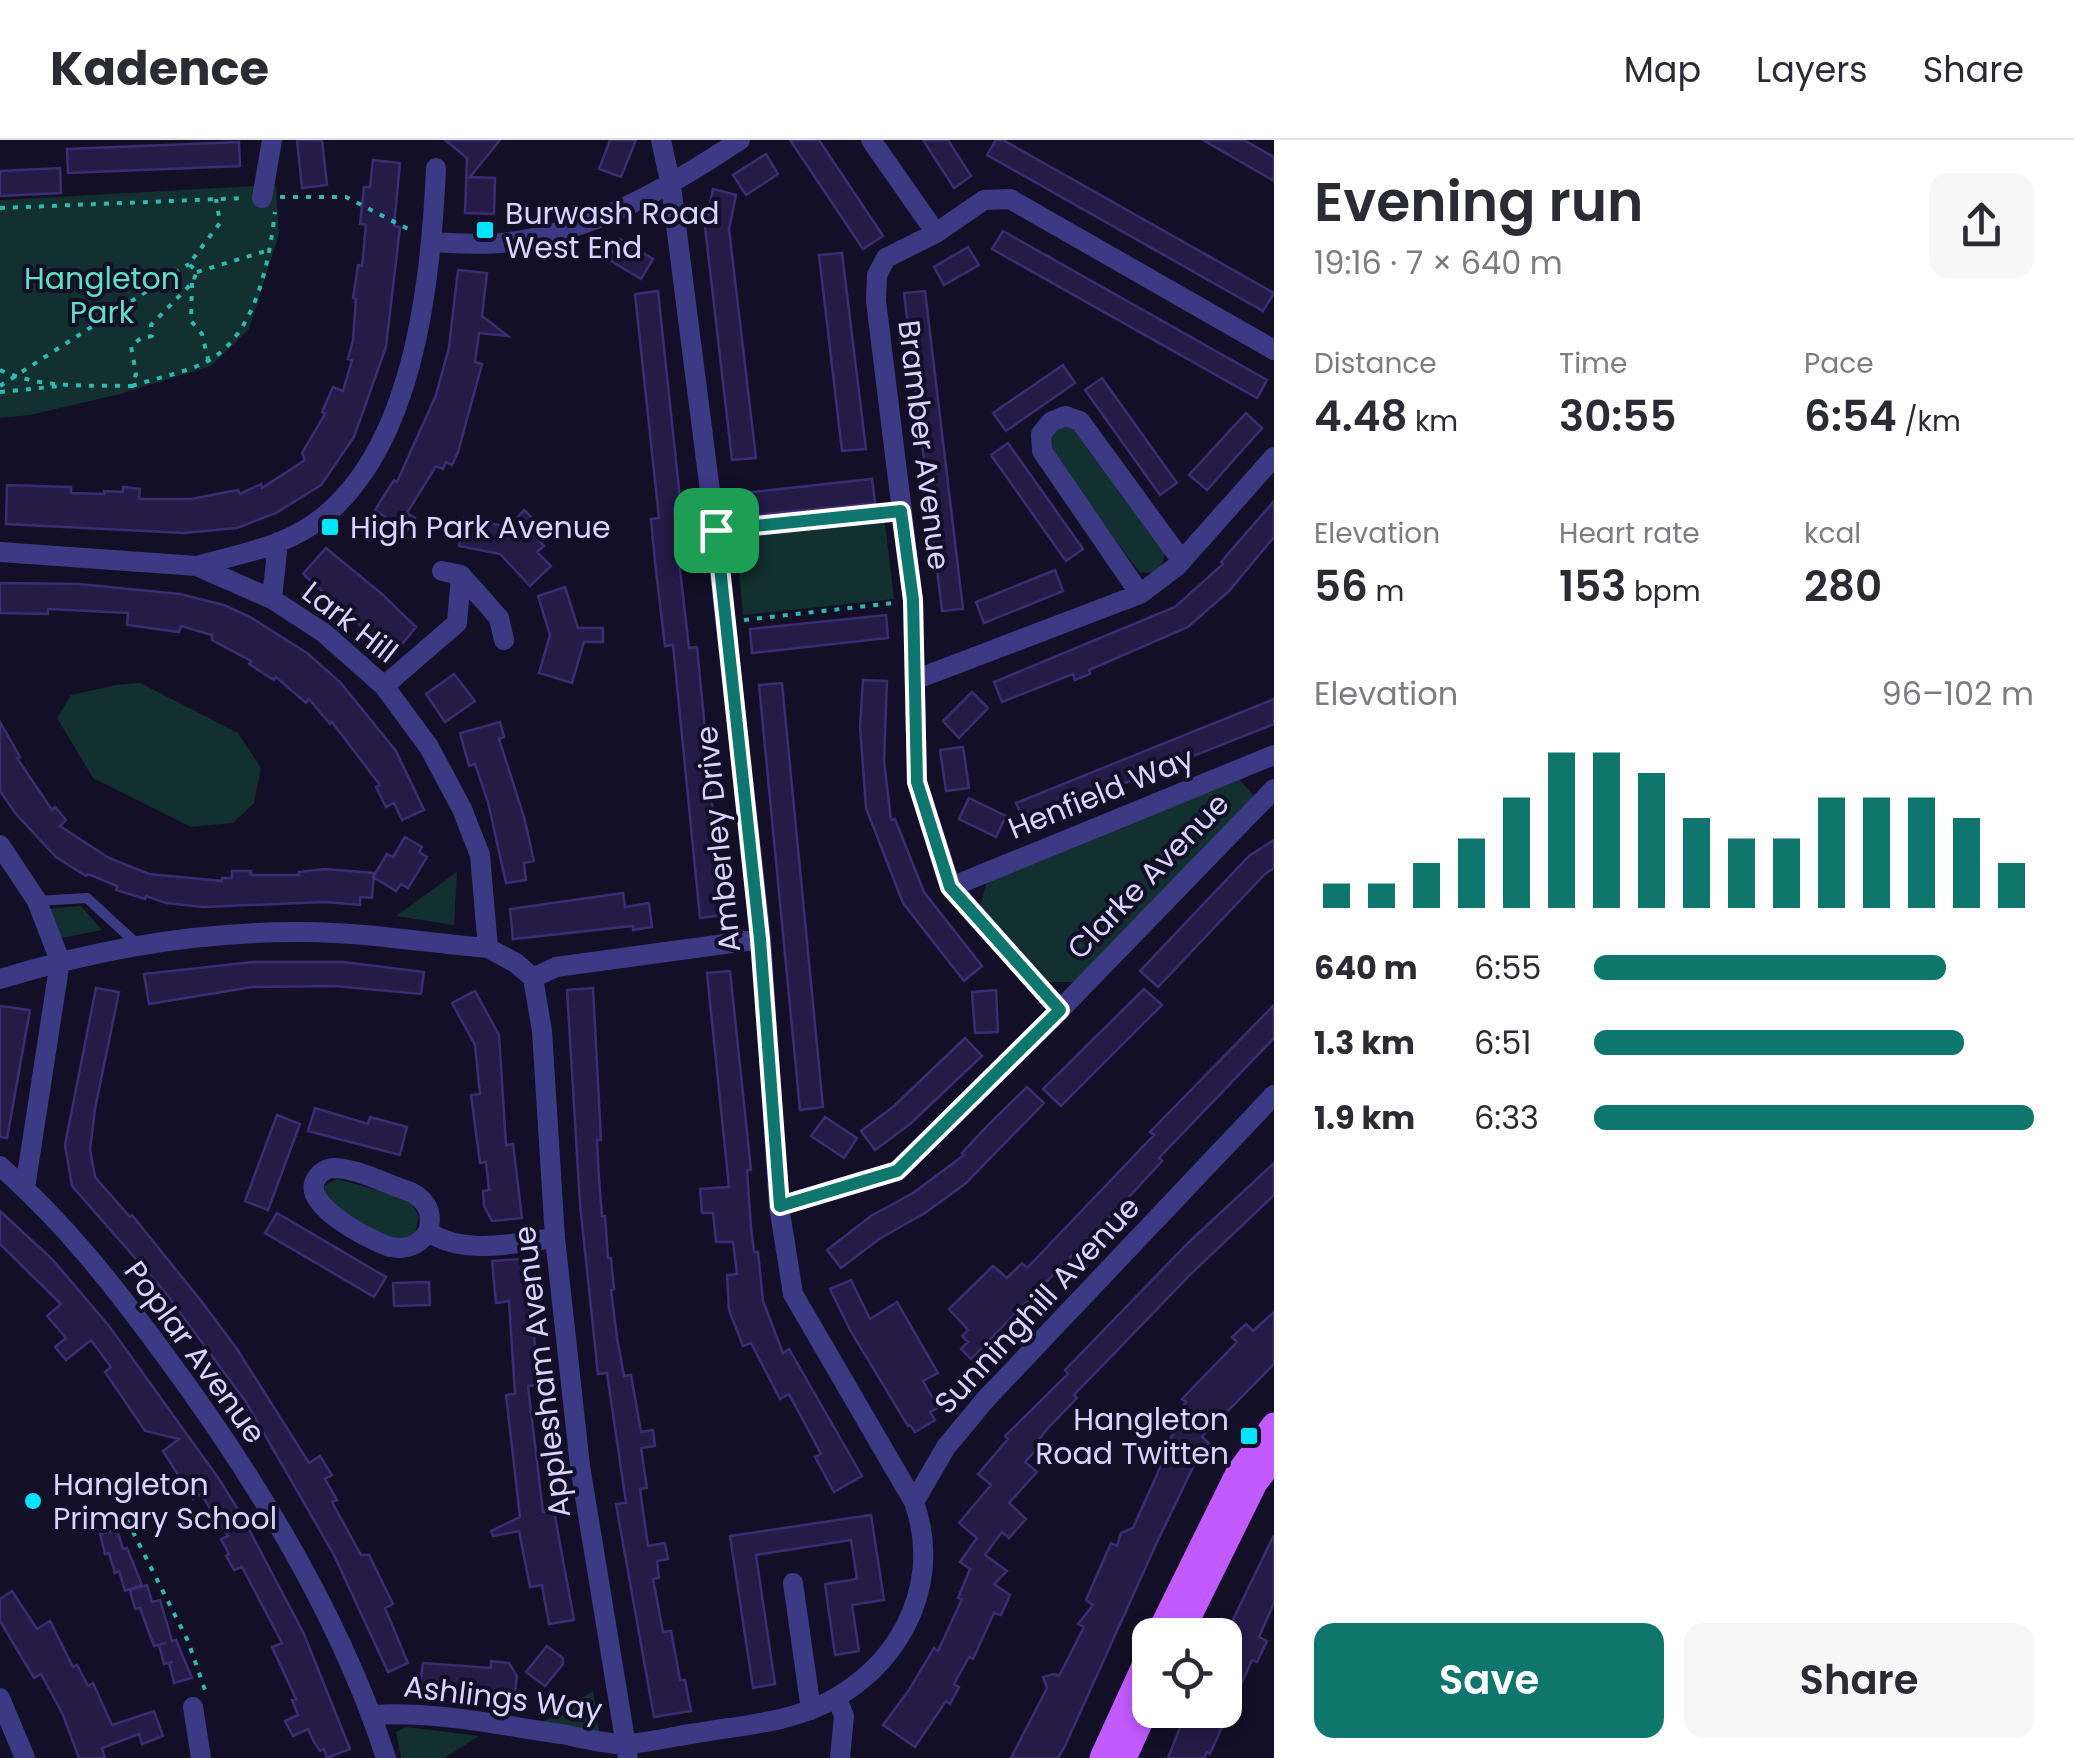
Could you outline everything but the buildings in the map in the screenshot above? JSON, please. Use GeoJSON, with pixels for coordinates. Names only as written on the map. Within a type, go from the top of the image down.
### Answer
{"type":"FeatureCollection","features":[{"type":"Feature","properties":{"kind":"main road"},"geometry":{"type":"LineString","coordinates":[[1176,1618],[1238,1473],[1274,1425]]}},
{"type":"Feature","properties":{"kind":"main road"},"geometry":{"type":"LineString","coordinates":[[1178,1618],[1255,1483],[1274,1458]]}},
{"type":"Feature","properties":{"kind":"main road"},"geometry":{"type":"LineString","coordinates":[[1102,1758],[1132,1692]]}},
{"type":"Feature","properties":{"kind":"main road"},"geometry":{"type":"LineString","coordinates":[[1124,1758],[1138,1728]]}},
{"type":"Feature","properties":{"kind":"street"},"geometry":{"type":"LineString","coordinates":[[262,198],[272,140]]}},
{"type":"Feature","properties":{"kind":"street","name":"Amberley Drive"},"geometry":{"type":"LineString","coordinates":[[661,140],[671,186],[716,530],[760,939],[780,1206],[793,1294],[914,1502]]}},
{"type":"Feature","properties":{"kind":"street"},"geometry":{"type":"LineString","coordinates":[[432,242],[501,243],[578,227],[671,186],[740,140]]}},
{"type":"Feature","properties":{"kind":"street"},"geometry":{"type":"LineString","coordinates":[[872,140],[936,233]]}},
{"type":"Feature","properties":{"kind":"street"},"geometry":{"type":"LineString","coordinates":[[196,566],[278,542],[310,527],[344,500],[374,456],[406,381],[432,242],[436,168]]}},
{"type":"Feature","properties":{"kind":"street","name":"Bramber Avenue"},"geometry":{"type":"LineString","coordinates":[[1060,1010],[950,887],[917,782],[913,600],[876,302],[877,275],[886,258],[936,233],[984,200],[1010,199],[1274,350]]}},
{"type":"Feature","properties":{"kind":"street"},"geometry":{"type":"LineString","coordinates":[[1140,594],[1042,451],[1041,434],[1052,422],[1065,416],[1080,421],[1182,561]]}},
{"type":"Feature","properties":{"kind":"street"},"geometry":{"type":"LineString","coordinates":[[917,679],[1140,594],[1182,561],[1274,457]]}},
{"type":"Feature","properties":{"kind":"street"},"geometry":{"type":"LineString","coordinates":[[272,600],[278,542]]}},
{"type":"Feature","properties":{"kind":"street","name":"Lark Hill"},"geometry":{"type":"LineString","coordinates":[[0,552],[196,566],[272,600],[324,632],[384,686],[429,747],[462,810],[480,855],[488,948]]}},
{"type":"Feature","properties":{"kind":"street"},"geometry":{"type":"LineString","coordinates":[[456,623],[451,573],[500,618],[504,640]]}},
{"type":"Feature","properties":{"kind":"street"},"geometry":{"type":"LineString","coordinates":[[384,686],[456,623],[500,618]]}},
{"type":"Feature","properties":{"kind":"street","name":"Henfield Way"},"geometry":{"type":"LineString","coordinates":[[950,887],[1274,755]]}},
{"type":"Feature","properties":{"kind":"street","name":"Clarke Avenue"},"geometry":{"type":"LineString","coordinates":[[780,1206],[897,1171],[1274,789]]}},
{"type":"Feature","properties":{"kind":"street"},"geometry":{"type":"LineString","coordinates":[[0,846],[37,901],[60,961],[24,1188]]}},
{"type":"Feature","properties":{"kind":"street"},"geometry":{"type":"LineString","coordinates":[[0,980],[60,961],[137,944],[297,932],[488,948],[516,962],[533,978],[556,966],[760,939]]}},
{"type":"Feature","properties":{"kind":"street","name":"Applesham Avenue"},"geometry":{"type":"LineString","coordinates":[[533,978],[542,1031],[555,1238],[580,1466],[627,1751]]}},
{"type":"Feature","properties":{"kind":"street","name":"Sunninghill Avenue"},"geometry":{"type":"LineString","coordinates":[[914,1502],[946,1447],[985,1400],[1274,1095]]}},
{"type":"Feature","properties":{"kind":"street","name":"Poplar Avenue"},"geometry":{"type":"LineString","coordinates":[[0,1166],[114,1286],[212,1419],[298,1558],[372,1716],[386,1758]]}},
{"type":"Feature","properties":{"kind":"street"},"geometry":{"type":"LineString","coordinates":[[340,1168],[411,1192],[429,1210],[428,1232],[420,1242],[407,1248],[381,1244],[320,1206],[313,1194],[315,1180],[324,1171],[340,1168]]}},
{"type":"Feature","properties":{"kind":"street"},"geometry":{"type":"LineString","coordinates":[[428,1232],[446,1242],[477,1247],[555,1238]]}},
{"type":"Feature","properties":{"kind":"street"},"geometry":{"type":"LineString","coordinates":[[627,1751],[811,1710],[837,1698],[866,1677],[895,1644],[917,1604],[926,1559],[922,1524],[914,1502]]}},
{"type":"Feature","properties":{"kind":"street"},"geometry":{"type":"LineString","coordinates":[[793,1583],[811,1710]]}},
{"type":"Feature","properties":{"kind":"street"},"geometry":{"type":"LineString","coordinates":[[0,1698],[15,1749]]}},
{"type":"Feature","properties":{"kind":"street"},"geometry":{"type":"LineString","coordinates":[[837,1698],[844,1716],[840,1758]]}},
{"type":"Feature","properties":{"kind":"street"},"geometry":{"type":"LineString","coordinates":[[193,1708],[201,1758]]}},
{"type":"Feature","properties":{"kind":"street","name":"Ashlings Way"},"geometry":{"type":"LineString","coordinates":[[372,1716],[414,1712],[627,1751]]}},
{"type":"Feature","properties":{"kind":"lane"},"geometry":{"type":"LineString","coordinates":[[37,901],[88,898],[137,944]]}},
{"type":"Feature","properties":{"kind":"path"},"geometry":{"type":"LineString","coordinates":[[0,390],[132,386],[208,361],[244,327],[270,250],[276,197],[346,197],[432,242]]}},
{"type":"Feature","properties":{"kind":"path"},"geometry":{"type":"LineString","coordinates":[[0,208],[262,198]]}},
{"type":"Feature","properties":{"kind":"path"},"geometry":{"type":"LineString","coordinates":[[0,390],[189,264],[220,224],[216,199]]}},
{"type":"Feature","properties":{"kind":"path"},"geometry":{"type":"LineString","coordinates":[[197,272],[270,250]]}},
{"type":"Feature","properties":{"kind":"path"},"geometry":{"type":"LineString","coordinates":[[189,264],[197,272]]}},
{"type":"Feature","properties":{"kind":"path"},"geometry":{"type":"LineString","coordinates":[[197,272],[192,284],[191,321],[202,334],[208,361]]}},
{"type":"Feature","properties":{"kind":"path"},"geometry":{"type":"LineString","coordinates":[[132,386],[136,374],[131,346],[152,336],[151,324],[192,284]]}},
{"type":"Feature","properties":{"kind":"path"},"geometry":{"type":"LineString","coordinates":[[0,370],[16,378],[66,385]]}},
{"type":"Feature","properties":{"kind":"path"},"geometry":{"type":"LineString","coordinates":[[716,530],[901,511]]}},
{"type":"Feature","properties":{"kind":"path"},"geometry":{"type":"LineString","coordinates":[[724,622],[913,600]]}},
{"type":"Feature","properties":{"kind":"path"},"geometry":{"type":"LineString","coordinates":[[127,1520],[188,1641],[206,1695],[193,1708]]}},
{"type":"Feature","properties":{"kind":"green space","name":"Hangleton Park"},"geometry":{"type":"Polygon","coordinates":[[[276,185],[279,234],[249,329],[211,366],[120,394],[0,418],[0,200],[276,185]]]}},
{"type":"Feature","properties":{"kind":"green space"},"geometry":{"type":"Polygon","coordinates":[[[1064,423],[1077,431],[1165,553],[1160,572],[1140,573],[1048,449],[1047,436],[1064,423]]]}},
{"type":"Feature","properties":{"kind":"green space"},"geometry":{"type":"Polygon","coordinates":[[[884,515],[894,599],[743,615],[735,532],[884,515]]]}},
{"type":"Feature","properties":{"kind":"green space"},"geometry":{"type":"Polygon","coordinates":[[[140,683],[238,733],[261,768],[254,803],[233,823],[191,827],[93,778],[57,718],[71,695],[140,683]]]}},
{"type":"Feature","properties":{"kind":"green space"},"geometry":{"type":"Polygon","coordinates":[[[1238,778],[1254,796],[1075,982],[1048,982],[980,908],[987,880],[1238,778]]]}},
{"type":"Feature","properties":{"kind":"green space"},"geometry":{"type":"Polygon","coordinates":[[[457,872],[454,925],[396,916],[457,872]]]}},
{"type":"Feature","properties":{"kind":"green space"},"geometry":{"type":"Polygon","coordinates":[[[81,906],[102,930],[56,939],[46,909],[81,906]]]}},
{"type":"Feature","properties":{"kind":"green space"},"geometry":{"type":"Polygon","coordinates":[[[337,1179],[406,1198],[419,1217],[415,1232],[394,1238],[382,1235],[327,1201],[324,1186],[337,1179]]]}},
{"type":"Feature","properties":{"kind":"green space"},"geometry":{"type":"Polygon","coordinates":[[[593,1691],[600,1737],[541,1723],[593,1691]]]}},
{"type":"Feature","properties":{"kind":"green space"},"geometry":{"type":"Polygon","coordinates":[[[406,1727],[479,1736],[444,1758],[401,1758],[396,1732],[406,1727]]]}},
{"type":"Feature","properties":{"kind":"place","name":"Burwash Road West End"},"geometry":{"type":"Point","coordinates":[485,230]}},
{"type":"Feature","properties":{"kind":"place","name":"High Park Avenue"},"geometry":{"type":"Point","coordinates":[330,527]}},
{"type":"Feature","properties":{"kind":"place","name":"Hangleton Road Twitten"},"geometry":{"type":"Point","coordinates":[1249,1436]}},
{"type":"Feature","properties":{"kind":"place","name":"Hangleton Primary School"},"geometry":{"type":"Point","coordinates":[33,1501]}},
{"type":"Feature","properties":{"kind":"route"},"geometry":{"type":"LineString","coordinates":[[901,511],[913,600],[917,782],[950,887],[1060,1010],[897,1171],[780,1206],[760,939],[716,530],[901,511]]}}]}
